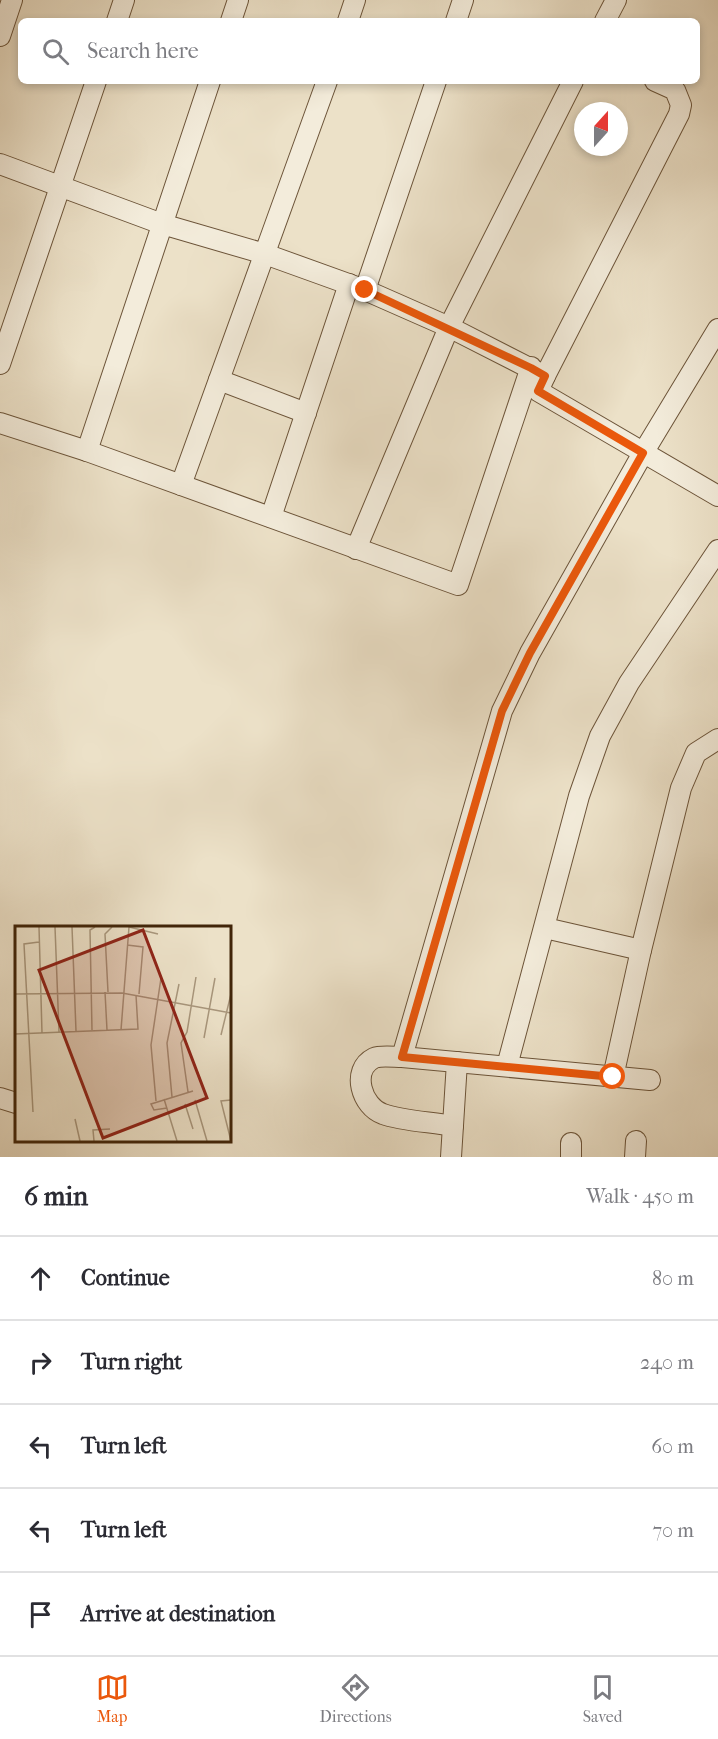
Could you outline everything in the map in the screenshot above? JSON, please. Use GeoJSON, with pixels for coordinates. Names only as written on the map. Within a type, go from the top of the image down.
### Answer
{"type":"FeatureCollection","features":[{"type":"Feature","properties":{"kind":"street"},"geometry":{"type":"LineString","coordinates":[[0,36],[12,0]]}},
{"type":"Feature","properties":{"kind":"street"},"geometry":{"type":"LineString","coordinates":[[118,18],[124,0]]}},
{"type":"Feature","properties":{"kind":"street"},"geometry":{"type":"LineString","coordinates":[[232,18],[238,0]]}},
{"type":"Feature","properties":{"kind":"street"},"geometry":{"type":"LineString","coordinates":[[457,18],[463,0]]}},
{"type":"Feature","properties":{"kind":"street"},"geometry":{"type":"LineString","coordinates":[[607,18],[616,0]]}},
{"type":"Feature","properties":{"kind":"street"},"geometry":{"type":"LineString","coordinates":[[0,364],[95,84]]}},
{"type":"Feature","properties":{"kind":"street"},"geometry":{"type":"LineString","coordinates":[[87,451],[209,84]]}},
{"type":"Feature","properties":{"kind":"street"},"geometry":{"type":"LineString","coordinates":[[181,485],[326,84]]}},
{"type":"Feature","properties":{"kind":"street"},"geometry":{"type":"LineString","coordinates":[[271,517],[306,413],[435,84]]}},
{"type":"Feature","properties":{"kind":"street"},"geometry":{"type":"LineString","coordinates":[[356,549],[448,327],[571,84]]}},
{"type":"Feature","properties":{"kind":"street"},"geometry":{"type":"LineString","coordinates":[[0,423],[87,451],[458,585],[538,372],[678,114],[681,105],[675,90],[662,84]]}},
{"type":"Feature","properties":{"kind":"street"},"geometry":{"type":"LineString","coordinates":[[0,164],[162,224],[265,254],[357,287],[448,327],[538,372]]}},
{"type":"Feature","properties":{"kind":"street"},"geometry":{"type":"LineString","coordinates":[[402,1057],[502,711],[530,653],[643,453],[718,328]]}},
{"type":"Feature","properties":{"kind":"street"},"geometry":{"type":"LineString","coordinates":[[538,372],[538,391],[718,496]]}},
{"type":"Feature","properties":{"kind":"street"},"geometry":{"type":"LineString","coordinates":[[219,380],[306,413]]}},
{"type":"Feature","properties":{"kind":"street"},"geometry":{"type":"LineString","coordinates":[[507,1066],[579,796],[600,736],[629,683],[718,550]]}},
{"type":"Feature","properties":{"kind":"street"},"geometry":{"type":"LineString","coordinates":[[613,1077],[641,950],[681,788],[696,753],[718,739]]}},
{"type":"Feature","properties":{"kind":"street"},"geometry":{"type":"LineString","coordinates":[[545,928],[641,950]]}},
{"type":"Feature","properties":{"kind":"street"},"geometry":{"type":"LineString","coordinates":[[453,1126],[383,1114],[369,1106],[361,1091],[361,1076],[367,1063],[376,1057],[402,1057],[650,1080]]}},
{"type":"Feature","properties":{"kind":"street"},"geometry":{"type":"LineString","coordinates":[[451,1157],[457,1062]]}},
{"type":"Feature","properties":{"kind":"street"},"geometry":{"type":"LineString","coordinates":[[0,1098],[15,1103]]}},
{"type":"Feature","properties":{"kind":"route"},"geometry":{"type":"LineString","coordinates":[[365,290],[448,327],[545,376],[538,391],[643,453],[530,653],[502,711],[482,772],[402,1057],[613,1077]]}}]}
